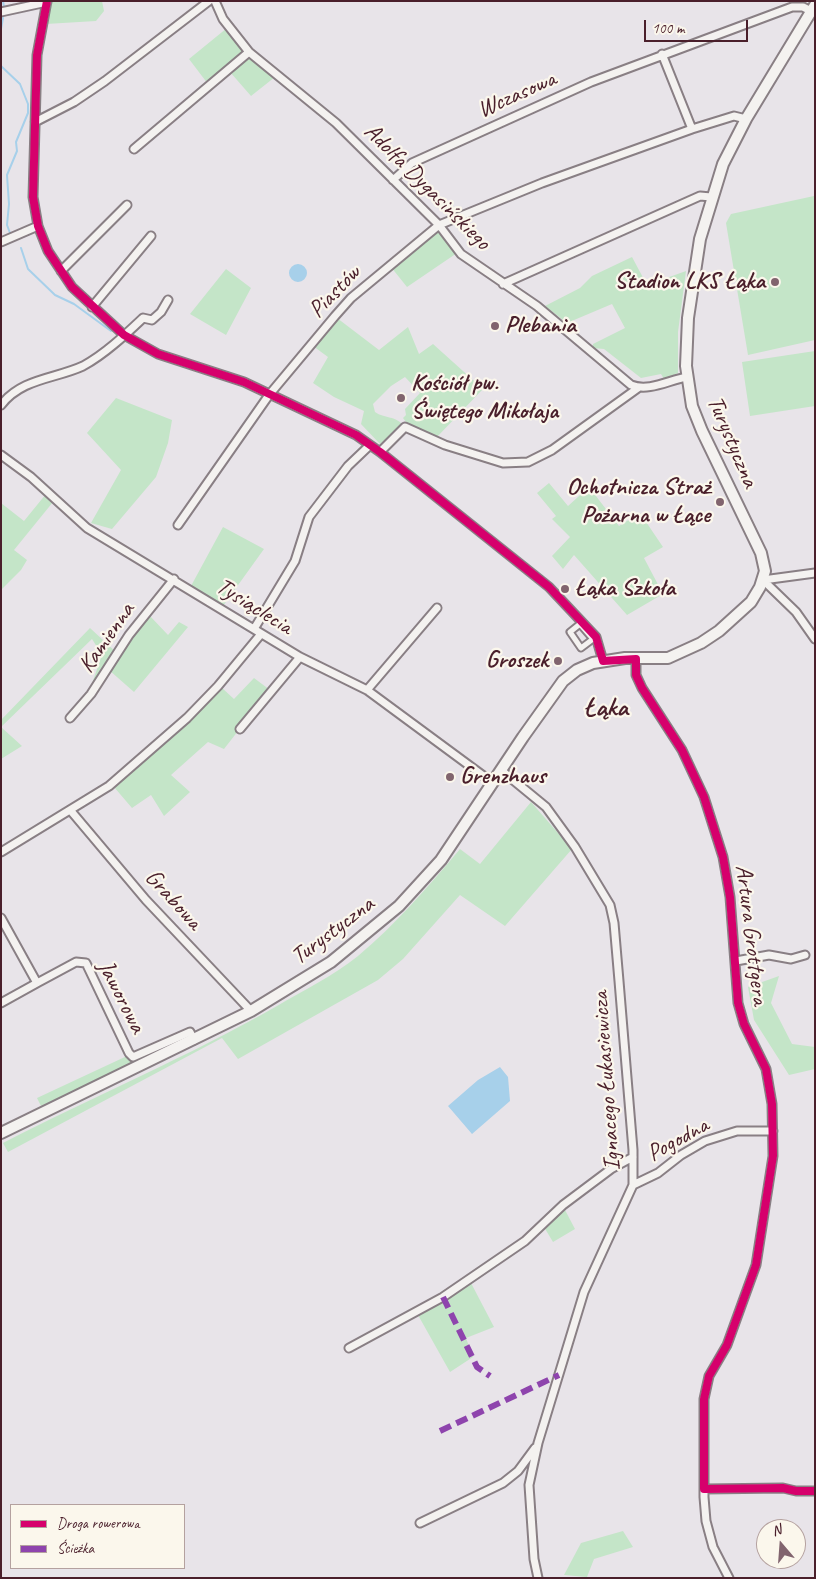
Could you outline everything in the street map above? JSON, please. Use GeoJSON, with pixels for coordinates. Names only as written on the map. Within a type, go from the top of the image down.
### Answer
{"type":"FeatureCollection","features":[{"type":"Feature","properties":{"kind":"main road","name":"Turystyczna"},"geometry":{"type":"LineString","coordinates":[[763,580],[765,571],[761,553],[702,431],[692,406],[687,377],[686,342],[690,300],[699,245],[711,197],[727,156],[746,119],[813,8]]}},
{"type":"Feature","properties":{"kind":"main road"},"geometry":{"type":"LineString","coordinates":[[636,659],[668,658],[695,646],[719,631],[751,602],[763,580]]}},
{"type":"Feature","properties":{"kind":"main road","name":"Turystyczna"},"geometry":{"type":"LineString","coordinates":[[1,1133],[252,1011],[331,962],[399,906],[441,860],[550,697],[563,681],[577,670],[603,661],[636,659]]}},
{"type":"Feature","properties":{"kind":"street"},"geometry":{"type":"LineString","coordinates":[[35,122],[74,102],[105,82],[209,1]]}},
{"type":"Feature","properties":{"kind":"street","name":"Adolfa Dygasińskiego"},"geometry":{"type":"LineString","coordinates":[[215,1],[223,18],[249,52],[336,123],[439,226],[461,254],[536,306],[631,385],[638,388]]}},
{"type":"Feature","properties":{"kind":"street"},"geometry":{"type":"LineString","coordinates":[[1,12],[47,2],[37,55],[33,197],[38,226],[48,251],[72,287],[124,335],[158,354],[244,382],[269,396],[356,435],[549,587],[596,637],[603,661]]}},
{"type":"Feature","properties":{"kind":"street","name":"Wczasowa"},"geometry":{"type":"LineString","coordinates":[[393,180],[412,163],[591,82],[792,7],[813,8]]}},
{"type":"Feature","properties":{"kind":"street"},"geometry":{"type":"LineString","coordinates":[[134,149],[249,52]]}},
{"type":"Feature","properties":{"kind":"street"},"geometry":{"type":"LineString","coordinates":[[662,54],[692,129]]}},
{"type":"Feature","properties":{"kind":"street"},"geometry":{"type":"LineString","coordinates":[[439,226],[542,183],[692,129],[734,116],[746,119]]}},
{"type":"Feature","properties":{"kind":"street"},"geometry":{"type":"LineString","coordinates":[[503,284],[700,196],[711,197]]}},
{"type":"Feature","properties":{"kind":"street"},"geometry":{"type":"LineString","coordinates":[[61,271],[127,205]]}},
{"type":"Feature","properties":{"kind":"street"},"geometry":{"type":"LineString","coordinates":[[1,242],[38,226]]}},
{"type":"Feature","properties":{"kind":"street","name":"Piastów"},"geometry":{"type":"LineString","coordinates":[[178,524],[269,396],[351,298],[439,226]]}},
{"type":"Feature","properties":{"kind":"street"},"geometry":{"type":"LineString","coordinates":[[92,307],[152,236]]}},
{"type":"Feature","properties":{"kind":"street"},"geometry":{"type":"LineString","coordinates":[[1,405],[25,385],[82,366],[124,335],[143,318],[152,320],[161,312],[168,300]]}},
{"type":"Feature","properties":{"kind":"street"},"geometry":{"type":"LineString","coordinates":[[380,452],[405,427],[445,445],[495,461],[503,463],[528,462],[552,450],[638,388],[687,377]]}},
{"type":"Feature","properties":{"kind":"street"},"geometry":{"type":"LineString","coordinates":[[254,629],[294,561],[309,517],[348,466],[370,445]]}},
{"type":"Feature","properties":{"kind":"street","name":"Tysiąclecia"},"geometry":{"type":"LineString","coordinates":[[1,455],[31,477],[87,528],[300,657],[367,690],[493,783]]}},
{"type":"Feature","properties":{"kind":"street"},"geometry":{"type":"LineString","coordinates":[[763,580],[815,572]]}},
{"type":"Feature","properties":{"kind":"street","name":"Kamienna"},"geometry":{"type":"LineString","coordinates":[[70,718],[91,694],[129,635],[174,579]]}},
{"type":"Feature","properties":{"kind":"street"},"geometry":{"type":"LineString","coordinates":[[763,580],[796,612],[815,639]]}},
{"type":"Feature","properties":{"kind":"street"},"geometry":{"type":"LineString","coordinates":[[367,690],[437,608]]}},
{"type":"Feature","properties":{"kind":"street"},"geometry":{"type":"LineString","coordinates":[[580,624],[593,640],[581,648],[570,632],[580,624]]}},
{"type":"Feature","properties":{"kind":"street"},"geometry":{"type":"LineString","coordinates":[[1,852],[109,786],[187,718],[218,686],[261,634]]}},
{"type":"Feature","properties":{"kind":"street"},"geometry":{"type":"LineString","coordinates":[[240,730],[300,657]]}},
{"type":"Feature","properties":{"kind":"street","name":"Artura Grottgera"},"geometry":{"type":"LineString","coordinates":[[636,659],[636,675],[642,688],[682,750],[704,797],[723,857],[730,897],[738,1003],[744,1024],[766,1069],[772,1104],[773,1131],[770,1182],[756,1265],[726,1345],[710,1376],[704,1399],[706,1521],[713,1547],[730,1578]]}},
{"type":"Feature","properties":{"kind":"street","name":"Ignacego Łukasiewicza"},"geometry":{"type":"LineString","coordinates":[[501,770],[546,807],[575,847],[610,905],[620,981],[633,1157],[633,1186],[584,1292],[538,1443],[528,1485],[534,1559],[538,1578]]}},
{"type":"Feature","properties":{"kind":"street","name":"Grabowa"},"geometry":{"type":"LineString","coordinates":[[71,810],[146,900],[252,1011]]}},
{"type":"Feature","properties":{"kind":"street"},"geometry":{"type":"LineString","coordinates":[[1,918],[37,983]]}},
{"type":"Feature","properties":{"kind":"street","name":"Artura Grottgera"},"geometry":{"type":"LineString","coordinates":[[736,961],[769,955],[791,959],[805,955]]}},
{"type":"Feature","properties":{"kind":"street","name":"Jaworowa"},"geometry":{"type":"LineString","coordinates":[[1,1003],[76,962],[86,963],[129,1053],[133,1056],[190,1032],[194,1040]]}},
{"type":"Feature","properties":{"kind":"street","name":"Pogodna"},"geometry":{"type":"LineString","coordinates":[[633,1186],[658,1173],[682,1155],[706,1141],[737,1131],[773,1131]]}},
{"type":"Feature","properties":{"kind":"street"},"geometry":{"type":"LineString","coordinates":[[349,1348],[438,1300],[486,1268],[525,1241],[563,1205],[611,1170],[633,1157]]}},
{"type":"Feature","properties":{"kind":"street","name":"Ignacego Łukasiewicza"},"geometry":{"type":"LineString","coordinates":[[420,1523],[503,1483],[518,1471],[538,1443]]}},
{"type":"Feature","properties":{"kind":"street"},"geometry":{"type":"LineString","coordinates":[[704,1489],[783,1488],[796,1491],[815,1491]]}},
{"type":"Feature","properties":{"kind":"green space"},"geometry":{"type":"Polygon","coordinates":[[[50,1],[102,1],[104,11],[96,21],[46,24],[50,1]]]}},
{"type":"Feature","properties":{"kind":"green space"},"geometry":{"type":"Polygon","coordinates":[[[227,28],[245,51],[208,84],[189,59],[227,28]]]}},
{"type":"Feature","properties":{"kind":"green space"},"geometry":{"type":"Polygon","coordinates":[[[250,55],[275,77],[251,96],[230,72],[250,55]]]}},
{"type":"Feature","properties":{"kind":"green space","name":"Stadion LKS Łąka"},"geometry":{"type":"Polygon","coordinates":[[[814,196],[815,340],[748,355],[726,223],[731,214],[814,196]]]}},
{"type":"Feature","properties":{"kind":"green space"},"geometry":{"type":"Polygon","coordinates":[[[438,232],[457,253],[407,287],[391,267],[421,242],[438,232]]]}},
{"type":"Feature","properties":{"kind":"green space"},"geometry":{"type":"Polygon","coordinates":[[[632,257],[647,285],[686,271],[678,332],[678,373],[664,379],[661,374],[641,378],[604,349],[593,348],[593,344],[625,328],[612,304],[567,323],[545,306],[580,288],[592,276],[632,257]]]}},
{"type":"Feature","properties":{"kind":"green space"},"geometry":{"type":"Polygon","coordinates":[[[226,269],[251,288],[226,335],[190,314],[226,269]]]}},
{"type":"Feature","properties":{"kind":"green space"},"geometry":{"type":"Polygon","coordinates":[[[337,318],[379,350],[408,327],[419,354],[433,344],[483,389],[436,438],[404,425],[380,444],[361,424],[364,411],[334,397],[313,383],[328,357],[313,346],[337,318]],[[405,377],[391,386],[373,404],[375,412],[396,420],[403,425],[406,422],[403,418],[406,415],[405,409],[420,393],[405,377]]]}},
{"type":"Feature","properties":{"kind":"green space"},"geometry":{"type":"Polygon","coordinates":[[[815,351],[815,406],[750,416],[742,362],[815,351]]]}},
{"type":"Feature","properties":{"kind":"green space"},"geometry":{"type":"Polygon","coordinates":[[[116,398],[172,420],[168,443],[156,477],[112,529],[91,523],[121,470],[87,433],[116,398]]]}},
{"type":"Feature","properties":{"kind":"green space"},"geometry":{"type":"Polygon","coordinates":[[[549,483],[568,506],[589,487],[619,526],[640,513],[663,547],[644,558],[663,594],[627,615],[574,555],[563,569],[552,556],[570,537],[552,519],[556,516],[537,493],[549,483]]]}},
{"type":"Feature","properties":{"kind":"green space"},"geometry":{"type":"Polygon","coordinates":[[[46,494],[53,502],[14,550],[27,560],[21,570],[1,590],[1,503],[24,521],[46,494]]]}},
{"type":"Feature","properties":{"kind":"green space"},"geometry":{"type":"Polygon","coordinates":[[[223,527],[264,549],[223,606],[191,586],[223,527]]]}},
{"type":"Feature","properties":{"kind":"green space"},"geometry":{"type":"Polygon","coordinates":[[[150,616],[168,635],[179,622],[188,627],[134,692],[109,670],[89,692],[102,655],[92,639],[1,727],[1,720],[90,628],[118,654],[150,616]]]}},
{"type":"Feature","properties":{"kind":"green space"},"geometry":{"type":"Polygon","coordinates":[[[254,678],[270,690],[224,749],[208,742],[171,775],[190,792],[164,816],[151,795],[132,808],[114,787],[189,723],[221,687],[234,699],[254,678]]]}},
{"type":"Feature","properties":{"kind":"green space"},"geometry":{"type":"Polygon","coordinates":[[[1,727],[22,746],[1,759],[1,727]]]}},
{"type":"Feature","properties":{"kind":"green space"},"geometry":{"type":"Polygon","coordinates":[[[531,802],[572,849],[505,926],[460,895],[403,959],[378,980],[238,1059],[222,1038],[8,1152],[3,1143],[243,1025],[339,970],[358,956],[399,918],[460,849],[480,864],[531,802]]]}},
{"type":"Feature","properties":{"kind":"green space"},"geometry":{"type":"Polygon","coordinates":[[[779,976],[771,1003],[792,1044],[815,1047],[815,1069],[789,1075],[754,1020],[748,987],[779,976]]]}},
{"type":"Feature","properties":{"kind":"green space"},"geometry":{"type":"Polygon","coordinates":[[[174,1040],[179,1041],[41,1106],[37,1098],[127,1056],[174,1040]]]}},
{"type":"Feature","properties":{"kind":"green space"},"geometry":{"type":"Polygon","coordinates":[[[565,1210],[575,1229],[553,1242],[544,1227],[565,1210]]]}},
{"type":"Feature","properties":{"kind":"green space"},"geometry":{"type":"Polygon","coordinates":[[[471,1283],[494,1327],[466,1338],[473,1357],[450,1372],[418,1315],[471,1283]]]}},
{"type":"Feature","properties":{"kind":"green space"},"geometry":{"type":"Polygon","coordinates":[[[623,1531],[633,1547],[594,1559],[587,1577],[564,1575],[581,1543],[623,1531]]]}},
{"type":"Feature","properties":{"kind":"water"},"geometry":{"type":"Polygon","coordinates":[[[298,264],[304,267],[307,273],[304,279],[298,282],[292,279],[289,273],[292,267],[298,264]]]}},
{"type":"Feature","properties":{"kind":"water"},"geometry":{"type":"Polygon","coordinates":[[[500,1067],[508,1077],[510,1101],[472,1134],[448,1106],[478,1080],[500,1067]]]}},
{"type":"Feature","properties":{"kind":"waterway"},"geometry":{"type":"LineString","coordinates":[[3,1],[4,7]]}},
{"type":"Feature","properties":{"kind":"waterway"},"geometry":{"type":"LineString","coordinates":[[1,29],[3,18]]}},
{"type":"Feature","properties":{"kind":"waterway"},"geometry":{"type":"LineString","coordinates":[[1,66],[20,84],[28,104],[28,113],[16,142],[17,151],[7,175],[9,204],[7,225],[10,233]]}},
{"type":"Feature","properties":{"kind":"waterway"},"geometry":{"type":"LineString","coordinates":[[21,248],[28,269],[55,295],[74,304],[111,331]]}},
{"type":"Feature","properties":{"kind":"marked path"},"geometry":{"type":"LineString","coordinates":[[443,1297],[477,1367],[490,1376]]}},
{"type":"Feature","properties":{"kind":"marked path"},"geometry":{"type":"LineString","coordinates":[[440,1431],[559,1375]]}},
{"type":"Feature","properties":{"kind":"cycle path"},"geometry":{"type":"LineString","coordinates":[[47,1],[37,55],[33,197],[38,226],[48,251],[72,287],[124,335],[158,354],[244,382],[356,435],[549,587],[596,637],[603,661],[636,659],[636,675],[642,688],[682,750],[704,797],[723,857],[730,897],[738,1003],[744,1024],[766,1069],[772,1104],[773,1156],[756,1265],[727,1345],[709,1376],[704,1399],[704,1489],[783,1488],[796,1491],[815,1491]]}},
{"type":"Feature","properties":{"kind":"place","name":"Stadion LKS Łąka"},"geometry":{"type":"Point","coordinates":[775,282]}},
{"type":"Feature","properties":{"kind":"place","name":"Plebania"},"geometry":{"type":"Point","coordinates":[495,326]}},
{"type":"Feature","properties":{"kind":"place","name":"Kościół pw. Świętego Mikołaja"},"geometry":{"type":"Point","coordinates":[401,398]}},
{"type":"Feature","properties":{"kind":"place","name":"Ochotnicza Straż Pożarna w Łące"},"geometry":{"type":"Point","coordinates":[720,502]}},
{"type":"Feature","properties":{"kind":"place","name":"Łąka Szkoła"},"geometry":{"type":"Point","coordinates":[565,589]}},
{"type":"Feature","properties":{"kind":"place","name":"Groszek"},"geometry":{"type":"Point","coordinates":[558,661]}},
{"type":"Feature","properties":{"kind":"place","name":"Grenzhaus"},"geometry":{"type":"Point","coordinates":[450,777]}},
{"type":"Feature","properties":{"kind":"district","name":"Łąka"},"geometry":{"type":"Point","coordinates":[606,708]}}]}
